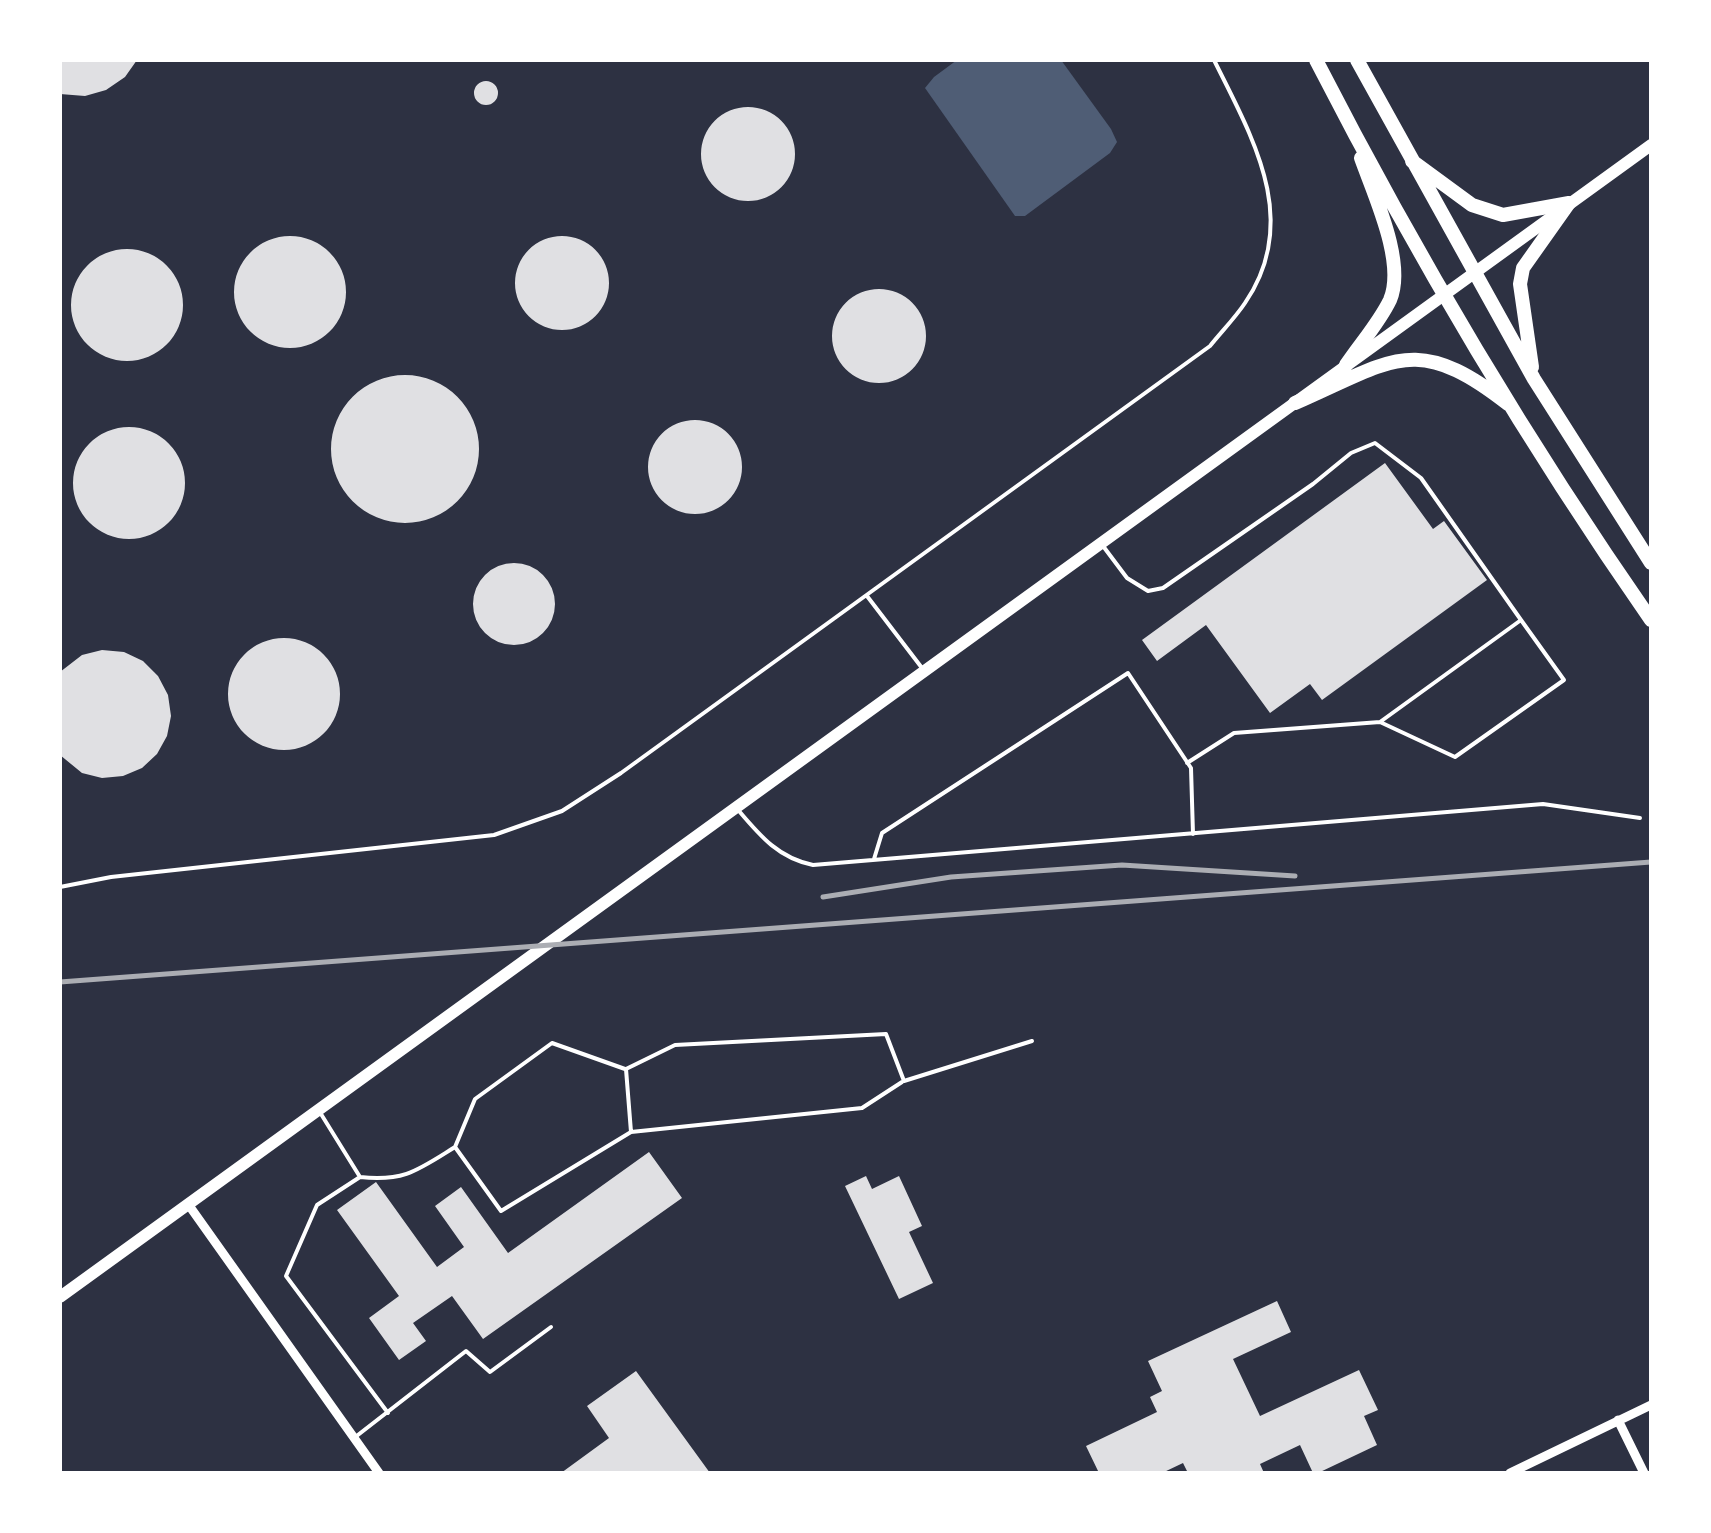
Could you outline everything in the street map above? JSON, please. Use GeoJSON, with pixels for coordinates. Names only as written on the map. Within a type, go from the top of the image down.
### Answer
{"type":"FeatureCollection","features":[{"type":"Feature","properties":{"kind":"main road"},"geometry":{"type":"LineString","coordinates":[[1316,60],[1351,129],[1516,411],[1573,506],[1651,620]]}},
{"type":"Feature","properties":{"kind":"main road"},"geometry":{"type":"LineString","coordinates":[[1356,60],[1534,379],[1651,564]]}},
{"type":"Feature","properties":{"kind":"main road"},"geometry":{"type":"LineString","coordinates":[[1346,365],[1390,299],[1394,278],[1392,251],[1351,129]]}},
{"type":"Feature","properties":{"kind":"main road"},"geometry":{"type":"LineString","coordinates":[[60,1298],[1651,144]]}},
{"type":"Feature","properties":{"kind":"main road"},"geometry":{"type":"LineString","coordinates":[[1408,158],[1472,205],[1502,215],[1569,204]]}},
{"type":"Feature","properties":{"kind":"main road"},"geometry":{"type":"LineString","coordinates":[[1534,379],[1520,284],[1523,268],[1569,204]]}},
{"type":"Feature","properties":{"kind":"main road"},"geometry":{"type":"LineString","coordinates":[[1295,403],[1389,362],[1412,358],[1431,359],[1457,369],[1516,411]]}},
{"type":"Feature","properties":{"kind":"street"},"geometry":{"type":"LineString","coordinates":[[188,1204],[378,1473]]}},
{"type":"Feature","properties":{"kind":"street"},"geometry":{"type":"LineString","coordinates":[[1510,1473],[1651,1405]]}},
{"type":"Feature","properties":{"kind":"street"},"geometry":{"type":"LineString","coordinates":[[1618,1420],[1644,1473]]}},
{"type":"Feature","properties":{"kind":"lane"},"geometry":{"type":"LineString","coordinates":[[60,887],[111,876],[494,835],[562,811],[622,773],[1210,346],[1246,301],[1262,268],[1270,231],[1270,190],[1257,148],[1214,60]]}},
{"type":"Feature","properties":{"kind":"lane"},"geometry":{"type":"LineString","coordinates":[[1101,542],[1127,578],[1148,591],[1163,588],[1313,484],[1351,453],[1374,443],[1421,478],[1564,680],[1455,757],[1380,722],[1234,733],[1188,762]]}},
{"type":"Feature","properties":{"kind":"lane"},"geometry":{"type":"LineString","coordinates":[[867,596],[924,671]]}},
{"type":"Feature","properties":{"kind":"lane"},"geometry":{"type":"LineString","coordinates":[[1380,722],[1522,620]]}},
{"type":"Feature","properties":{"kind":"lane"},"geometry":{"type":"LineString","coordinates":[[874,860],[882,833],[1128,673],[1191,768],[1194,834]]}},
{"type":"Feature","properties":{"kind":"lane"},"geometry":{"type":"LineString","coordinates":[[736,808],[771,848],[796,862],[813,865],[1543,804],[1640,818]]}},
{"type":"Feature","properties":{"kind":"lane"},"geometry":{"type":"LineString","coordinates":[[388,1414],[286,1276],[317,1205],[360,1177],[386,1180],[408,1176],[455,1148],[475,1100],[552,1043],[626,1069],[675,1045],[886,1034],[904,1081]]}},
{"type":"Feature","properties":{"kind":"lane"},"geometry":{"type":"LineString","coordinates":[[455,1148],[501,1211],[631,1132],[862,1108],[904,1081],[1032,1040]]}},
{"type":"Feature","properties":{"kind":"lane"},"geometry":{"type":"LineString","coordinates":[[626,1069],[631,1132]]}},
{"type":"Feature","properties":{"kind":"lane"},"geometry":{"type":"LineString","coordinates":[[318,1110],[360,1177]]}},
{"type":"Feature","properties":{"kind":"lane"},"geometry":{"type":"LineString","coordinates":[[354,1438],[466,1352],[490,1372],[552,1327]]}},
{"type":"Feature","properties":{"kind":"water"},"geometry":{"type":"Polygon","coordinates":[[[957,60],[1061,60],[1117,142],[1110,153],[1025,216],[1015,216],[925,88],[957,60]]]}},
{"type":"Feature","properties":{"kind":"building"},"geometry":{"type":"Polygon","coordinates":[[[60,60],[137,60],[125,77],[106,90],[85,96],[60,94],[60,60]]]}},
{"type":"Feature","properties":{"kind":"building"},"geometry":{"type":"Polygon","coordinates":[[[486,81],[498,93],[486,105],[474,93],[486,81]]]}},
{"type":"Feature","properties":{"kind":"building"},"geometry":{"type":"Polygon","coordinates":[[[748,107],[766,110],[781,121],[792,136],[792,172],[781,187],[766,198],[748,201],[730,198],[715,187],[704,172],[701,154],[704,136],[715,121],[730,110],[748,107]]]}},
{"type":"Feature","properties":{"kind":"building"},"geometry":{"type":"Polygon","coordinates":[[[290,236],[312,240],[330,252],[342,270],[346,292],[342,314],[330,332],[312,344],[290,348],[268,344],[250,332],[238,314],[234,292],[238,270],[250,252],[268,240],[290,236]]]}},
{"type":"Feature","properties":{"kind":"building"},"geometry":{"type":"Polygon","coordinates":[[[562,236],[580,239],[595,250],[606,265],[606,301],[595,316],[580,327],[562,330],[544,327],[529,316],[518,301],[515,283],[518,265],[529,250],[544,239],[562,236]]]}},
{"type":"Feature","properties":{"kind":"building"},"geometry":{"type":"Polygon","coordinates":[[[127,249],[149,253],[167,265],[179,283],[183,305],[179,327],[167,345],[149,357],[127,361],[105,357],[87,345],[75,327],[71,305],[75,283],[87,265],[105,253],[127,249]]]}},
{"type":"Feature","properties":{"kind":"building"},"geometry":{"type":"Polygon","coordinates":[[[879,289],[897,292],[912,303],[923,318],[923,354],[912,369],[897,380],[879,383],[861,380],[846,369],[835,354],[832,336],[835,318],[846,303],[861,292],[879,289]]]}},
{"type":"Feature","properties":{"kind":"building"},"geometry":{"type":"Polygon","coordinates":[[[405,375],[433,381],[457,397],[473,421],[479,449],[473,477],[457,501],[433,517],[405,523],[377,517],[353,501],[337,477],[331,449],[337,421],[353,397],[377,381],[405,375]]]}},
{"type":"Feature","properties":{"kind":"building"},"geometry":{"type":"Polygon","coordinates":[[[695,420],[713,423],[728,434],[739,449],[739,485],[728,500],[713,511],[695,514],[677,511],[662,500],[651,485],[648,467],[651,449],[662,434],[677,423],[695,420]]]}},
{"type":"Feature","properties":{"kind":"building"},"geometry":{"type":"Polygon","coordinates":[[[129,427],[151,431],[169,443],[181,461],[185,483],[181,505],[169,523],[151,535],[129,539],[107,535],[89,523],[77,505],[73,483],[77,461],[89,443],[107,431],[129,427]]]}},
{"type":"Feature","properties":{"kind":"building"},"geometry":{"type":"Polygon","coordinates":[[[1385,463],[1433,529],[1444,521],[1487,580],[1322,700],[1310,684],[1270,713],[1206,625],[1157,661],[1142,640],[1385,463]]]}},
{"type":"Feature","properties":{"kind":"building"},"geometry":{"type":"Polygon","coordinates":[[[506,563],[522,563],[548,581],[555,604],[552,620],[543,633],[522,645],[506,645],[480,627],[473,612],[473,596],[491,570],[506,563]]]}},
{"type":"Feature","properties":{"kind":"building"},"geometry":{"type":"Polygon","coordinates":[[[284,638],[306,642],[324,654],[336,672],[340,694],[336,716],[324,734],[306,746],[284,750],[262,746],[244,734],[232,716],[228,694],[232,672],[244,654],[262,642],[284,638]]]}},
{"type":"Feature","properties":{"kind":"building"},"geometry":{"type":"Polygon","coordinates":[[[102,650],[124,652],[143,661],[158,676],[168,695],[171,716],[167,736],[157,754],[142,768],[123,776],[102,778],[82,773],[60,755],[60,672],[82,655],[102,650]]]}},
{"type":"Feature","properties":{"kind":"building"},"geometry":{"type":"Polygon","coordinates":[[[649,1152],[682,1198],[483,1339],[452,1296],[413,1323],[426,1341],[399,1360],[369,1318],[399,1296],[337,1210],[376,1182],[437,1267],[464,1247],[435,1206],[461,1187],[508,1253],[649,1152]]]}},
{"type":"Feature","properties":{"kind":"building"},"geometry":{"type":"Polygon","coordinates":[[[866,1176],[872,1189],[899,1176],[922,1226],[909,1232],[933,1283],[899,1299],[845,1186],[866,1176]]]}},
{"type":"Feature","properties":{"kind":"building"},"geometry":{"type":"Polygon","coordinates":[[[1277,1301],[1291,1332],[1233,1359],[1260,1416],[1359,1370],[1378,1410],[1364,1416],[1377,1445],[1318,1473],[1313,1473],[1300,1445],[1260,1464],[1264,1473],[1188,1473],[1183,1463],[1162,1473],[1099,1473],[1086,1446],[1157,1412],[1150,1397],[1162,1391],[1148,1361],[1277,1301]]]}},
{"type":"Feature","properties":{"kind":"building"},"geometry":{"type":"Polygon","coordinates":[[[636,1371],[710,1473],[561,1473],[609,1438],[587,1406],[636,1371]]]}},
{"type":"Feature","properties":{"kind":"railway"},"geometry":{"type":"LineString","coordinates":[[60,982],[1651,862]]}},
{"type":"Feature","properties":{"kind":"railway"},"geometry":{"type":"LineString","coordinates":[[823,897],[951,877],[1122,865],[1295,876]]}}]}
